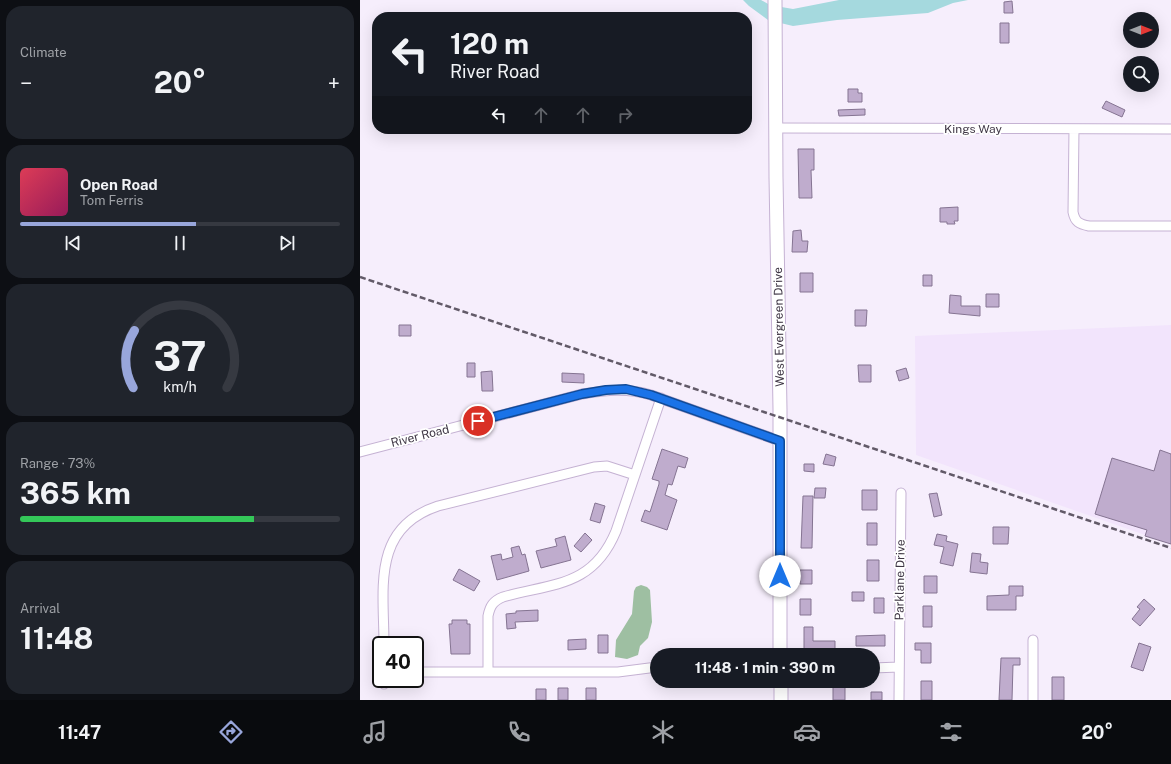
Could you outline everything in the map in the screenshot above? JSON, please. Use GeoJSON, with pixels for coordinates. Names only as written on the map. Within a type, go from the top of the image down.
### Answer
{"type":"FeatureCollection","features":[{"type":"Feature","properties":{"kind":"street","name":"West Evergreen Drive"},"geometry":{"type":"LineString","coordinates":[[776,0],[775,128],[780,441],[780,648]]}},
{"type":"Feature","properties":{"kind":"street","name":"Kings Way"},"geometry":{"type":"LineString","coordinates":[[775,128],[1171,129]]}},
{"type":"Feature","properties":{"kind":"street"},"geometry":{"type":"LineString","coordinates":[[1074,129],[1073,212],[1075,220],[1080,224],[1089,226],[1171,226]]}},
{"type":"Feature","properties":{"kind":"street","name":"River Road"},"geometry":{"type":"LineString","coordinates":[[360,452],[574,396],[606,390],[626,389],[661,398],[780,441]]}},
{"type":"Feature","properties":{"kind":"street"},"geometry":{"type":"LineString","coordinates":[[488,672],[488,616],[494,602],[503,597],[569,580],[589,570],[604,553],[613,539],[661,398]]}},
{"type":"Feature","properties":{"kind":"street"},"geometry":{"type":"LineString","coordinates":[[384,636],[384,572],[388,552],[398,533],[417,515],[438,506],[594,467],[607,466],[635,475]]}},
{"type":"Feature","properties":{"kind":"street","name":"Parklane Drive"},"geometry":{"type":"LineString","coordinates":[[899,700],[901,493]]}},
{"type":"Feature","properties":{"kind":"street"},"geometry":{"type":"LineString","coordinates":[[1033,640],[1033,700]]}},
{"type":"Feature","properties":{"kind":"street"},"geometry":{"type":"LineString","coordinates":[[880,668],[899,667]]}},
{"type":"Feature","properties":{"kind":"street"},"geometry":{"type":"LineString","coordinates":[[424,672],[618,672],[650,668]]}},
{"type":"Feature","properties":{"kind":"street"},"geometry":{"type":"LineString","coordinates":[[780,688],[781,700]]}},
{"type":"Feature","properties":{"kind":"shaded area"},"geometry":{"type":"Polygon","coordinates":[[[1171,325],[1171,544],[916,455],[915,336],[1171,325]]]}},
{"type":"Feature","properties":{"kind":"green space"},"geometry":{"type":"Polygon","coordinates":[[[641,585],[650,590],[652,622],[648,638],[640,646],[638,655],[627,659],[615,657],[616,640],[632,614],[634,591],[636,587],[641,585]]]}},
{"type":"Feature","properties":{"kind":"water"},"geometry":{"type":"Polygon","coordinates":[[[743,0],[761,0],[770,5],[793,9],[839,0],[968,0],[953,3],[928,13],[837,20],[793,26],[768,20],[743,0]]]}},
{"type":"Feature","properties":{"kind":"building"},"geometry":{"type":"Polygon","coordinates":[[[1012,1],[1013,13],[1004,13],[1004,2],[1012,1]]]}},
{"type":"Feature","properties":{"kind":"building"},"geometry":{"type":"Polygon","coordinates":[[[1000,23],[1009,23],[1009,43],[1000,43],[1000,23]]]}},
{"type":"Feature","properties":{"kind":"building"},"geometry":{"type":"Polygon","coordinates":[[[848,89],[858,89],[858,93],[862,93],[862,102],[848,102],[848,89]]]}},
{"type":"Feature","properties":{"kind":"building"},"geometry":{"type":"Polygon","coordinates":[[[1106,101],[1125,110],[1122,117],[1102,108],[1106,101]]]}},
{"type":"Feature","properties":{"kind":"building"},"geometry":{"type":"Polygon","coordinates":[[[865,109],[865,115],[839,116],[838,110],[865,109]]]}},
{"type":"Feature","properties":{"kind":"building"},"geometry":{"type":"Polygon","coordinates":[[[798,149],[814,149],[814,170],[811,170],[812,198],[799,198],[798,149]]]}},
{"type":"Feature","properties":{"kind":"building"},"geometry":{"type":"Polygon","coordinates":[[[958,207],[958,221],[954,221],[955,224],[940,222],[940,208],[958,207]]]}},
{"type":"Feature","properties":{"kind":"building"},"geometry":{"type":"Polygon","coordinates":[[[801,230],[802,241],[808,241],[807,252],[792,252],[793,231],[801,230]]]}},
{"type":"Feature","properties":{"kind":"building"},"geometry":{"type":"Polygon","coordinates":[[[800,273],[813,273],[813,292],[800,292],[800,273]]]}},
{"type":"Feature","properties":{"kind":"building"},"geometry":{"type":"Polygon","coordinates":[[[923,275],[932,275],[932,286],[923,286],[923,275]]]}},
{"type":"Feature","properties":{"kind":"building"},"geometry":{"type":"Polygon","coordinates":[[[986,294],[999,294],[999,307],[986,307],[986,294]]]}},
{"type":"Feature","properties":{"kind":"building"},"geometry":{"type":"Polygon","coordinates":[[[950,295],[961,296],[961,306],[980,306],[980,316],[949,313],[950,295]]]}},
{"type":"Feature","properties":{"kind":"building"},"geometry":{"type":"Polygon","coordinates":[[[855,310],[867,310],[866,326],[855,326],[855,310]]]}},
{"type":"Feature","properties":{"kind":"building"},"geometry":{"type":"Polygon","coordinates":[[[399,325],[411,325],[411,336],[399,336],[399,325]]]}},
{"type":"Feature","properties":{"kind":"building"},"geometry":{"type":"Polygon","coordinates":[[[467,363],[475,363],[475,377],[467,377],[467,363]]]}},
{"type":"Feature","properties":{"kind":"building"},"geometry":{"type":"Polygon","coordinates":[[[858,365],[871,365],[871,382],[859,382],[858,365]]]}},
{"type":"Feature","properties":{"kind":"building"},"geometry":{"type":"Polygon","coordinates":[[[906,368],[909,378],[899,381],[896,371],[906,368]]]}},
{"type":"Feature","properties":{"kind":"building"},"geometry":{"type":"Polygon","coordinates":[[[492,371],[493,391],[482,391],[481,372],[492,371]]]}},
{"type":"Feature","properties":{"kind":"building"},"geometry":{"type":"Polygon","coordinates":[[[562,373],[584,374],[584,383],[562,382],[562,373]]]}},
{"type":"Feature","properties":{"kind":"building"},"geometry":{"type":"Polygon","coordinates":[[[662,449],[688,458],[685,468],[678,466],[672,485],[668,484],[665,495],[677,500],[667,530],[641,521],[645,510],[650,512],[659,484],[659,481],[652,479],[662,449]]]}},
{"type":"Feature","properties":{"kind":"building"},"geometry":{"type":"Polygon","coordinates":[[[1160,450],[1171,454],[1171,544],[1145,536],[1147,530],[1095,514],[1112,458],[1154,471],[1160,450]]]}},
{"type":"Feature","properties":{"kind":"building"},"geometry":{"type":"Polygon","coordinates":[[[826,454],[836,457],[834,466],[823,464],[826,454]]]}},
{"type":"Feature","properties":{"kind":"building"},"geometry":{"type":"Polygon","coordinates":[[[804,464],[814,464],[814,472],[804,471],[804,464]]]}},
{"type":"Feature","properties":{"kind":"building"},"geometry":{"type":"Polygon","coordinates":[[[815,488],[826,488],[825,498],[814,498],[815,488]]]}},
{"type":"Feature","properties":{"kind":"building"},"geometry":{"type":"Polygon","coordinates":[[[862,490],[877,490],[877,510],[862,510],[862,490]]]}},
{"type":"Feature","properties":{"kind":"building"},"geometry":{"type":"Polygon","coordinates":[[[937,493],[942,515],[934,517],[929,494],[937,493]]]}},
{"type":"Feature","properties":{"kind":"building"},"geometry":{"type":"Polygon","coordinates":[[[803,496],[813,496],[812,548],[801,548],[803,496]]]}},
{"type":"Feature","properties":{"kind":"building"},"geometry":{"type":"Polygon","coordinates":[[[595,503],[605,506],[600,523],[590,520],[595,503]]]}},
{"type":"Feature","properties":{"kind":"building"},"geometry":{"type":"Polygon","coordinates":[[[867,523],[877,523],[877,545],[867,545],[867,523]]]}},
{"type":"Feature","properties":{"kind":"building"},"geometry":{"type":"Polygon","coordinates":[[[993,527],[1009,527],[1008,544],[993,544],[993,527]]]}},
{"type":"Feature","properties":{"kind":"building"},"geometry":{"type":"Polygon","coordinates":[[[585,533],[592,540],[581,552],[574,546],[585,533]]]}},
{"type":"Feature","properties":{"kind":"building"},"geometry":{"type":"Polygon","coordinates":[[[937,534],[947,536],[946,541],[958,544],[953,566],[940,563],[944,547],[934,545],[937,534]]]}},
{"type":"Feature","properties":{"kind":"building"},"geometry":{"type":"Polygon","coordinates":[[[565,536],[571,560],[541,568],[536,551],[557,546],[555,539],[565,536]]]}},
{"type":"Feature","properties":{"kind":"building"},"geometry":{"type":"Polygon","coordinates":[[[519,546],[522,555],[525,554],[529,571],[497,580],[491,556],[501,554],[502,560],[513,557],[511,548],[519,546]]]}},
{"type":"Feature","properties":{"kind":"building"},"geometry":{"type":"Polygon","coordinates":[[[972,553],[981,554],[980,562],[988,563],[987,574],[970,572],[972,553]]]}},
{"type":"Feature","properties":{"kind":"building"},"geometry":{"type":"Polygon","coordinates":[[[867,560],[879,560],[879,581],[867,581],[867,560]]]}},
{"type":"Feature","properties":{"kind":"building"},"geometry":{"type":"Polygon","coordinates":[[[459,569],[480,581],[474,591],[453,580],[459,569]]]}},
{"type":"Feature","properties":{"kind":"building"},"geometry":{"type":"Polygon","coordinates":[[[800,570],[812,570],[812,584],[800,584],[800,570]]]}},
{"type":"Feature","properties":{"kind":"building"},"geometry":{"type":"Polygon","coordinates":[[[924,576],[937,576],[937,593],[924,593],[924,576]]]}},
{"type":"Feature","properties":{"kind":"building"},"geometry":{"type":"Polygon","coordinates":[[[1009,586],[1023,586],[1023,596],[1016,596],[1016,610],[987,610],[987,596],[1009,595],[1009,586]]]}},
{"type":"Feature","properties":{"kind":"building"},"geometry":{"type":"Polygon","coordinates":[[[852,592],[864,592],[864,601],[852,601],[852,592]]]}},
{"type":"Feature","properties":{"kind":"building"},"geometry":{"type":"Polygon","coordinates":[[[874,598],[884,598],[884,613],[874,613],[874,598]]]}},
{"type":"Feature","properties":{"kind":"building"},"geometry":{"type":"Polygon","coordinates":[[[800,599],[811,599],[811,615],[800,615],[800,599]]]}},
{"type":"Feature","properties":{"kind":"building"},"geometry":{"type":"Polygon","coordinates":[[[1144,599],[1155,609],[1140,626],[1132,619],[1140,609],[1137,607],[1144,599]]]}},
{"type":"Feature","properties":{"kind":"building"},"geometry":{"type":"Polygon","coordinates":[[[923,606],[932,606],[932,627],[923,627],[923,606]]]}},
{"type":"Feature","properties":{"kind":"building"},"geometry":{"type":"Polygon","coordinates":[[[538,610],[538,621],[515,622],[516,628],[507,629],[506,614],[516,613],[516,611],[538,610]]]}},
{"type":"Feature","properties":{"kind":"building"},"geometry":{"type":"Polygon","coordinates":[[[452,620],[467,620],[467,624],[470,624],[470,654],[451,654],[449,624],[452,624],[452,620]]]}},
{"type":"Feature","properties":{"kind":"building"},"geometry":{"type":"Polygon","coordinates":[[[804,627],[813,627],[813,641],[835,641],[835,648],[804,648],[804,627]]]}},
{"type":"Feature","properties":{"kind":"building"},"geometry":{"type":"Polygon","coordinates":[[[598,635],[608,635],[608,653],[598,653],[598,635]]]}},
{"type":"Feature","properties":{"kind":"building"},"geometry":{"type":"Polygon","coordinates":[[[885,635],[885,646],[856,646],[856,636],[885,635]]]}},
{"type":"Feature","properties":{"kind":"building"},"geometry":{"type":"Polygon","coordinates":[[[586,639],[586,649],[568,650],[568,640],[586,639]]]}},
{"type":"Feature","properties":{"kind":"building"},"geometry":{"type":"Polygon","coordinates":[[[915,643],[931,643],[931,663],[921,663],[921,650],[915,650],[915,643]]]}},
{"type":"Feature","properties":{"kind":"building"},"geometry":{"type":"Polygon","coordinates":[[[1139,643],[1151,647],[1143,671],[1131,667],[1139,643]]]}},
{"type":"Feature","properties":{"kind":"building"},"geometry":{"type":"Polygon","coordinates":[[[1001,658],[1020,658],[1020,665],[1013,665],[1012,700],[999,700],[1001,658]]]}},
{"type":"Feature","properties":{"kind":"building"},"geometry":{"type":"Polygon","coordinates":[[[1052,677],[1064,677],[1064,700],[1052,700],[1052,677]]]}},
{"type":"Feature","properties":{"kind":"building"},"geometry":{"type":"Polygon","coordinates":[[[921,681],[932,681],[932,700],[921,700],[921,681]]]}},
{"type":"Feature","properties":{"kind":"building"},"geometry":{"type":"Polygon","coordinates":[[[558,688],[568,688],[568,700],[558,700],[558,688]]]}},
{"type":"Feature","properties":{"kind":"building"},"geometry":{"type":"Polygon","coordinates":[[[586,688],[596,688],[596,700],[586,700],[586,688]]]}},
{"type":"Feature","properties":{"kind":"building"},"geometry":{"type":"Polygon","coordinates":[[[833,688],[845,688],[845,700],[833,700],[833,688]]]}},
{"type":"Feature","properties":{"kind":"building"},"geometry":{"type":"Polygon","coordinates":[[[536,689],[546,689],[546,700],[536,700],[536,689]]]}},
{"type":"Feature","properties":{"kind":"building"},"geometry":{"type":"Polygon","coordinates":[[[871,692],[882,692],[882,700],[871,700],[871,692]]]}},
{"type":"Feature","properties":{"kind":"railway"},"geometry":{"type":"LineString","coordinates":[[360,277],[1171,548]]}},
{"type":"Feature","properties":{"kind":"route"},"geometry":{"type":"LineString","coordinates":[[478,421],[582,394],[606,390],[626,389],[643,392],[674,402],[780,441],[780,576]]}}]}
